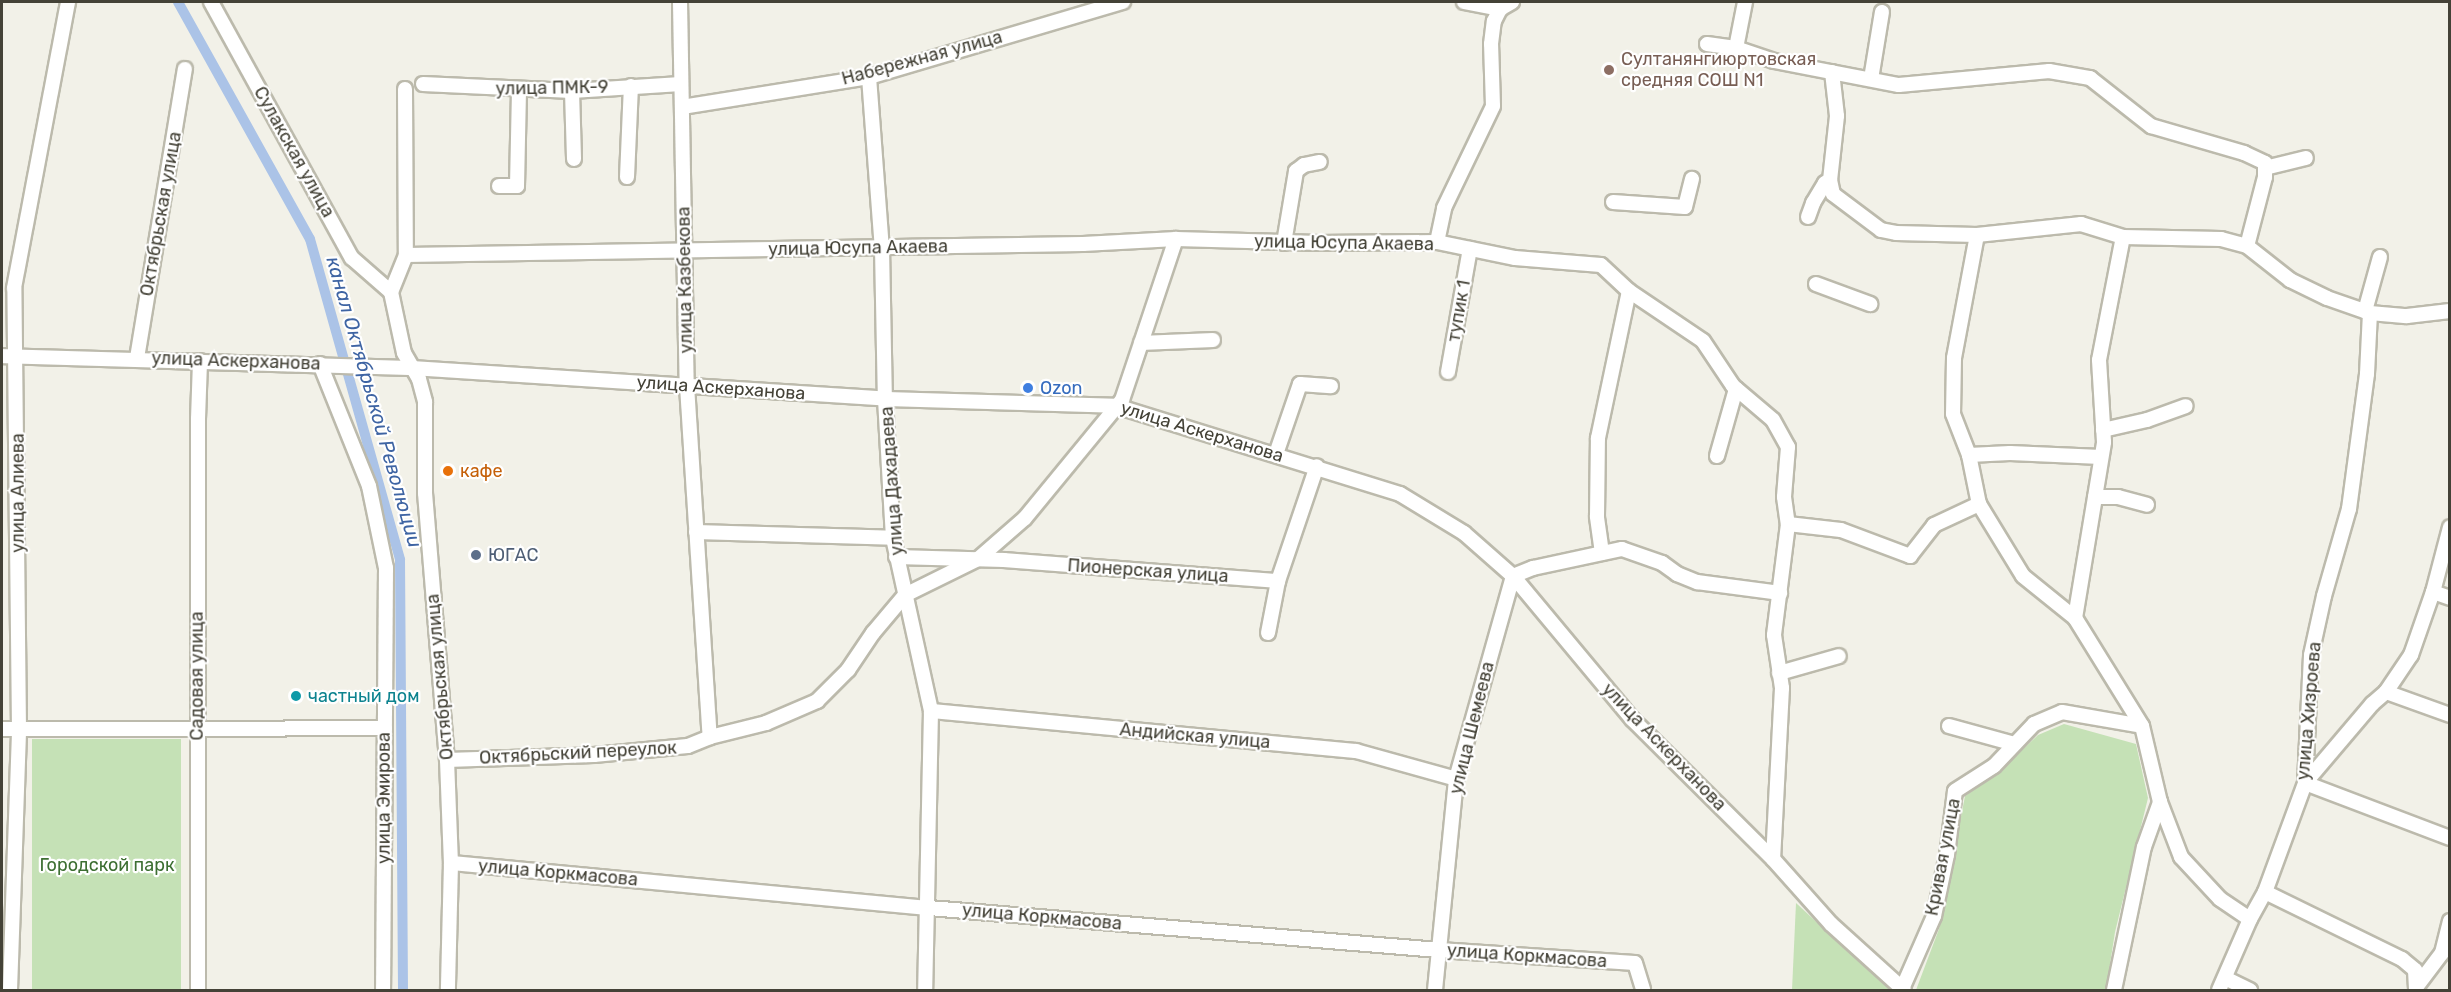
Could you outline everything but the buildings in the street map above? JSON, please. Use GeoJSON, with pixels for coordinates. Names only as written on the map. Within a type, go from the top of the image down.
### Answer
{"type":"FeatureCollection","features":[{"type":"Feature","properties":{"kind":"street","name":"улица Алиева"},"geometry":{"type":"LineString","coordinates":[[10,990],[20,730],[17,357],[14,327],[18,261],[68,2]]}},
{"type":"Feature","properties":{"kind":"street","name":"Сулакская улица"},"geometry":{"type":"LineString","coordinates":[[211,2],[352,258],[391,292]]}},
{"type":"Feature","properties":{"kind":"street","name":"улица Казбекова"},"geometry":{"type":"LineString","coordinates":[[680,2],[687,386],[710,737]]}},
{"type":"Feature","properties":{"kind":"street","name":"Набережная улица"},"geometry":{"type":"LineString","coordinates":[[682,107],[869,77],[1123,2]]}},
{"type":"Feature","properties":{"kind":"street"},"geometry":{"type":"LineString","coordinates":[[1464,2],[1506,5]]}},
{"type":"Feature","properties":{"kind":"street"},"geometry":{"type":"LineString","coordinates":[[1736,48],[1745,2]]}},
{"type":"Feature","properties":{"kind":"street"},"geometry":{"type":"LineString","coordinates":[[1437,242],[1444,208],[1493,106],[1491,44],[1494,21],[1506,5]]}},
{"type":"Feature","properties":{"kind":"street"},"geometry":{"type":"LineString","coordinates":[[1871,80],[1882,12]]}},
{"type":"Feature","properties":{"kind":"street"},"geometry":{"type":"LineString","coordinates":[[1707,44],[1736,48],[1774,61],[1899,85],[2049,71],[2090,78],[2123,107],[2151,126],[2244,153],[2265,163],[2265,177],[2247,246]]}},
{"type":"Feature","properties":{"kind":"street","name":"Октябрьская улица"},"geometry":{"type":"LineString","coordinates":[[137,358],[185,69]]}},
{"type":"Feature","properties":{"kind":"street"},"geometry":{"type":"LineString","coordinates":[[1832,72],[1837,116],[1830,180],[1833,194],[1881,230],[1896,233],[1977,235],[2081,224],[2123,237],[2191,237],[2247,246],[2290,280],[2327,298],[2368,312],[2407,316],[2450,311]]}},
{"type":"Feature","properties":{"kind":"street","name":"улица Дахадаева"},"geometry":{"type":"LineString","coordinates":[[869,77],[882,248],[885,399],[893,538],[931,711],[929,908],[925,990]]}},
{"type":"Feature","properties":{"kind":"street","name":"улица ПМК-9"},"geometry":{"type":"LineString","coordinates":[[423,84],[572,91],[681,84]]}},
{"type":"Feature","properties":{"kind":"street"},"geometry":{"type":"LineString","coordinates":[[627,177],[631,86]]}},
{"type":"Feature","properties":{"kind":"street"},"geometry":{"type":"LineString","coordinates":[[391,292],[406,255],[405,89]]}},
{"type":"Feature","properties":{"kind":"street"},"geometry":{"type":"LineString","coordinates":[[499,186],[517,186],[519,90]]}},
{"type":"Feature","properties":{"kind":"street"},"geometry":{"type":"LineString","coordinates":[[572,91],[574,159]]}},
{"type":"Feature","properties":{"kind":"street"},"geometry":{"type":"LineString","coordinates":[[2265,168],[2306,158]]}},
{"type":"Feature","properties":{"kind":"street"},"geometry":{"type":"LineString","coordinates":[[1284,243],[1296,171],[1304,165],[1320,162]]}},
{"type":"Feature","properties":{"kind":"street"},"geometry":{"type":"LineString","coordinates":[[1613,202],[1685,207],[1692,178]]}},
{"type":"Feature","properties":{"kind":"street"},"geometry":{"type":"LineString","coordinates":[[1808,217],[1813,203],[1825,183],[1830,180]]}},
{"type":"Feature","properties":{"kind":"street"},"geometry":{"type":"LineString","coordinates":[[1977,235],[1954,358],[1953,414],[1969,455],[1979,504],[2023,576],[2075,618],[2142,726],[2160,802],[2181,857],[2220,899],[2250,919]]}},
{"type":"Feature","properties":{"kind":"street"},"geometry":{"type":"LineString","coordinates":[[2075,618],[2102,457],[2103,430],[2099,360],[2123,237]]}},
{"type":"Feature","properties":{"kind":"street","name":"улица Юсупа Акаева"},"geometry":{"type":"LineString","coordinates":[[406,255],[1083,244],[1176,239],[1284,243],[1437,242],[1515,258],[1601,265],[1629,291],[1703,341],[1736,389],[1773,420],[1788,447],[1784,497],[1788,524],[1774,635],[1782,688],[1773,859]]}},
{"type":"Feature","properties":{"kind":"street","name":"Октябрьский переулок"},"geometry":{"type":"LineString","coordinates":[[447,760],[658,750],[688,746],[710,737],[766,723],[817,701],[848,670],[873,633],[905,595],[978,559],[1025,518],[1122,400],[1176,239]]}},
{"type":"Feature","properties":{"kind":"street","name":"тупик 1"},"geometry":{"type":"LineString","coordinates":[[1448,372],[1470,249]]}},
{"type":"Feature","properties":{"kind":"street","name":"улица Хизроева"},"geometry":{"type":"LineString","coordinates":[[2222,984],[2250,919],[2265,892],[2305,783],[2312,655],[2324,596],[2349,509],[2367,374],[2368,312],[2380,256]]}},
{"type":"Feature","properties":{"kind":"street"},"geometry":{"type":"LineString","coordinates":[[1816,284],[1870,304]]}},
{"type":"Feature","properties":{"kind":"street"},"geometry":{"type":"LineString","coordinates":[[1602,553],[1597,516],[1598,438],[1629,291]]}},
{"type":"Feature","properties":{"kind":"street","name":"Октябрьская улица"},"geometry":{"type":"LineString","coordinates":[[391,292],[400,341],[423,390],[424,402],[425,493],[447,760],[451,863],[448,990]]}},
{"type":"Feature","properties":{"kind":"street"},"geometry":{"type":"LineString","coordinates":[[1141,343],[1213,340]]}},
{"type":"Feature","properties":{"kind":"street","name":"улица Аскерханова"},"geometry":{"type":"LineString","coordinates":[[2,356],[375,366],[885,399],[1116,406],[1317,466],[1400,494],[1464,533],[1513,576],[1633,720],[1773,859],[1830,924],[1903,990]]}},
{"type":"Feature","properties":{"kind":"street","name":"Садовая улица"},"geometry":{"type":"LineString","coordinates":[[198,990],[197,729],[200,362]]}},
{"type":"Feature","properties":{"kind":"street","name":"улица Эмирова"},"geometry":{"type":"LineString","coordinates":[[326,364],[369,486],[386,568],[382,990]]}},
{"type":"Feature","properties":{"kind":"street"},"geometry":{"type":"LineString","coordinates":[[1276,454],[1300,384],[1331,386]]}},
{"type":"Feature","properties":{"kind":"street"},"geometry":{"type":"LineString","coordinates":[[1717,456],[1736,389]]}},
{"type":"Feature","properties":{"kind":"street"},"geometry":{"type":"LineString","coordinates":[[2103,430],[2147,420],[2186,406]]}},
{"type":"Feature","properties":{"kind":"street"},"geometry":{"type":"LineString","coordinates":[[1969,455],[2010,453],[2102,457]]}},
{"type":"Feature","properties":{"kind":"street"},"geometry":{"type":"LineString","coordinates":[[1268,633],[1278,581],[1317,466]]}},
{"type":"Feature","properties":{"kind":"street"},"geometry":{"type":"LineString","coordinates":[[2095,497],[2118,497],[2147,505]]}},
{"type":"Feature","properties":{"kind":"street"},"geometry":{"type":"LineString","coordinates":[[1788,524],[1841,530],[1910,556],[1934,525],[1979,504]]}},
{"type":"Feature","properties":{"kind":"street"},"geometry":{"type":"LineString","coordinates":[[2450,527],[2433,592],[2411,655],[2386,692],[2372,704],[2305,783],[2450,838]]}},
{"type":"Feature","properties":{"kind":"street"},"geometry":{"type":"LineString","coordinates":[[696,532],[893,538]]}},
{"type":"Feature","properties":{"kind":"street"},"geometry":{"type":"LineString","coordinates":[[1513,576],[1533,568],[1622,549],[1662,563],[1677,574],[1697,582],[1780,593]]}},
{"type":"Feature","properties":{"kind":"street","name":"Пионерская улица"},"geometry":{"type":"LineString","coordinates":[[896,557],[978,559],[1278,581]]}},
{"type":"Feature","properties":{"kind":"street","name":"улица Шемеева"},"geometry":{"type":"LineString","coordinates":[[1435,990],[1456,779],[1513,576]]}},
{"type":"Feature","properties":{"kind":"street"},"geometry":{"type":"LineString","coordinates":[[2433,592],[2450,598]]}},
{"type":"Feature","properties":{"kind":"street"},"geometry":{"type":"LineString","coordinates":[[1779,673],[1839,656]]}},
{"type":"Feature","properties":{"kind":"street"},"geometry":{"type":"LineString","coordinates":[[2386,692],[2450,715]]}},
{"type":"Feature","properties":{"kind":"street","name":"Андийская улица"},"geometry":{"type":"LineString","coordinates":[[931,711],[1356,751],[1456,779]]}},
{"type":"Feature","properties":{"kind":"street","name":"Кривая улица"},"geometry":{"type":"LineString","coordinates":[[1903,990],[1934,916],[1947,855],[1955,791],[1994,766],[2034,724],[2062,712],[2142,726]]}},
{"type":"Feature","properties":{"kind":"street"},"geometry":{"type":"LineString","coordinates":[[1949,726],[2015,744]]}},
{"type":"Feature","properties":{"kind":"street"},"geometry":{"type":"LineString","coordinates":[[2,729],[385,729]]}},
{"type":"Feature","properties":{"kind":"street"},"geometry":{"type":"LineString","coordinates":[[2114,990],[2144,847],[2160,802]]}},
{"type":"Feature","properties":{"kind":"street","name":"улица Коркмасова"},"geometry":{"type":"LineString","coordinates":[[451,863],[929,908],[1439,950],[1635,963],[1643,990]]}},
{"type":"Feature","properties":{"kind":"street"},"geometry":{"type":"LineString","coordinates":[[2265,892],[2402,959],[2415,970],[2417,988]]}},
{"type":"Feature","properties":{"kind":"street"},"geometry":{"type":"LineString","coordinates":[[2417,988],[2442,953],[2450,921]]}},
{"type":"Feature","properties":{"kind":"street"},"geometry":{"type":"LineString","coordinates":[[2222,984],[2250,990]]}},
{"type":"Feature","properties":{"kind":"green space"},"geometry":{"type":"Polygon","coordinates":[[[2064,724],[2136,744],[2148,798],[2115,932],[2106,990],[1916,990],[1939,929],[1965,796],[1999,772],[2038,735],[2064,724]]]}},
{"type":"Feature","properties":{"kind":"green space","name":"Городской парк"},"geometry":{"type":"Polygon","coordinates":[[[32,739],[181,739],[181,990],[32,990],[32,739]]]}},
{"type":"Feature","properties":{"kind":"green space"},"geometry":{"type":"Polygon","coordinates":[[[1796,903],[1890,990],[1792,990],[1796,903]]]}},
{"type":"Feature","properties":{"kind":"waterway","name":"канал Октябрьской Революции"},"geometry":{"type":"LineString","coordinates":[[178,2],[310,239],[400,560],[403,990]]}},
{"type":"Feature","properties":{"kind":"place","name":"Султанянгиюртовская средняя СОШ N1"},"geometry":{"type":"Point","coordinates":[1609,70]}},
{"type":"Feature","properties":{"kind":"place","name":"Ozon"},"geometry":{"type":"Point","coordinates":[1028,388]}},
{"type":"Feature","properties":{"kind":"place","name":"кафе"},"geometry":{"type":"Point","coordinates":[448,471]}},
{"type":"Feature","properties":{"kind":"place","name":"ЮГАС"},"geometry":{"type":"Point","coordinates":[476,555]}},
{"type":"Feature","properties":{"kind":"place","name":"частный дом"},"geometry":{"type":"Point","coordinates":[296,696]}}]}
